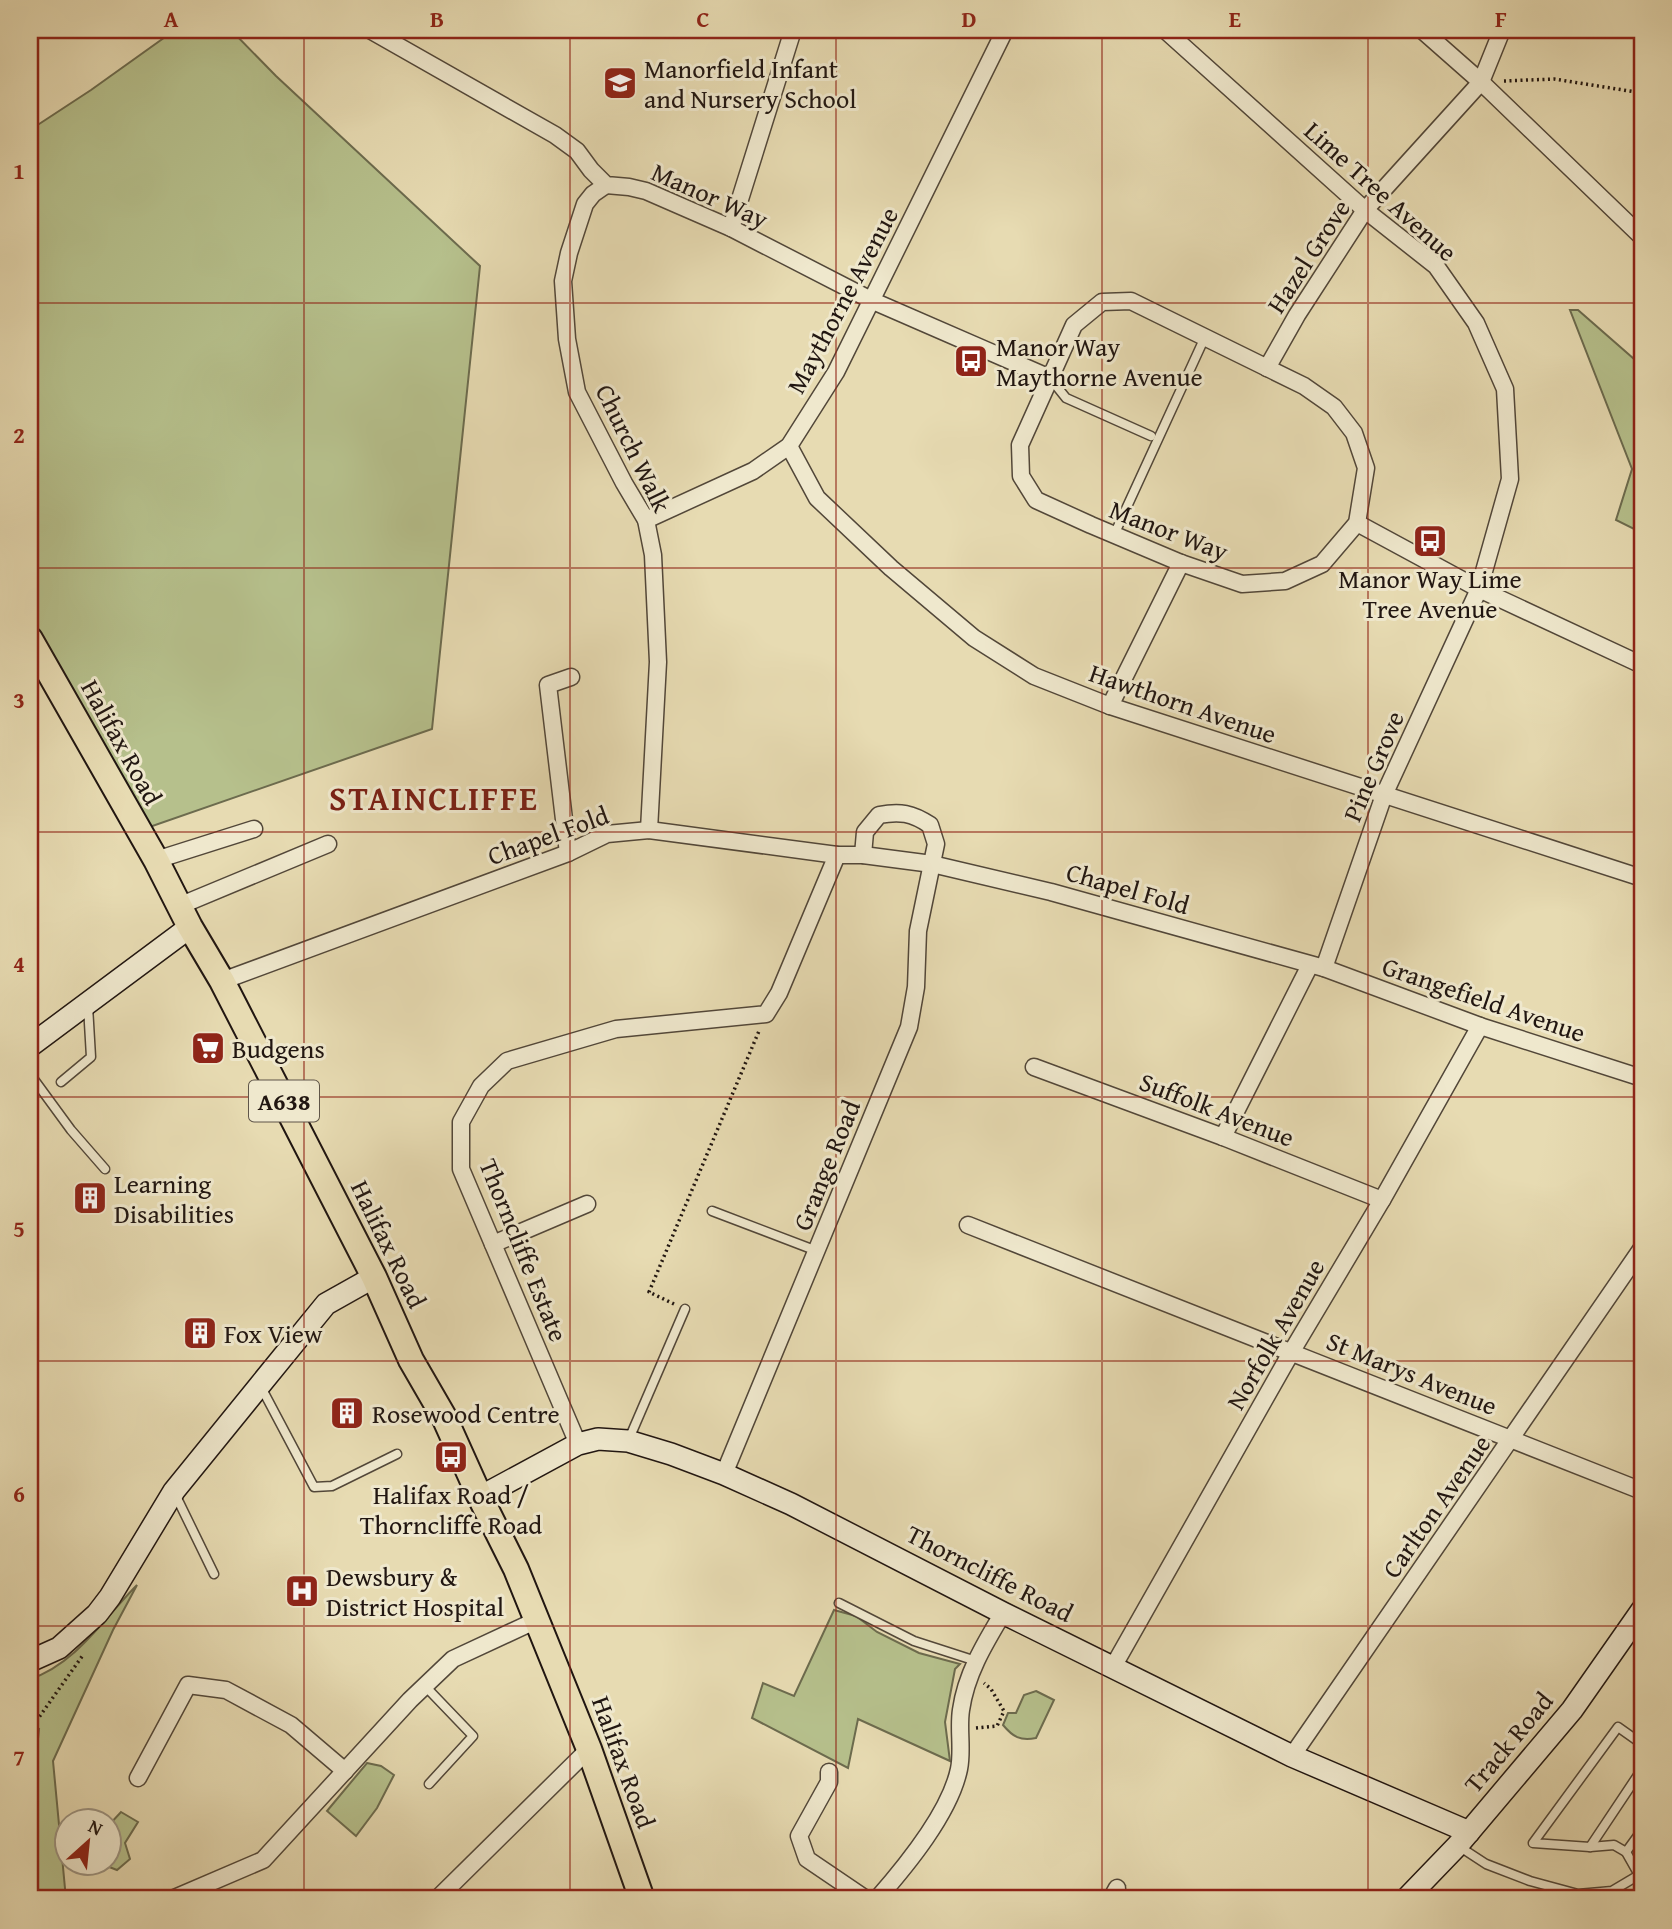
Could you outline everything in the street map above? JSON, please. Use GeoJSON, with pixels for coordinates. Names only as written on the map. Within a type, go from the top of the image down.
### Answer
{"type":"FeatureCollection","features":[{"type":"Feature","properties":{"kind":"main road","name":"Halifax Road"},"geometry":{"type":"LineString","coordinates":[[30,639],[222,981],[374,1277],[411,1360],[444,1418],[516,1569],[537,1620],[589,1749],[638,1895]]}},
{"type":"Feature","properties":{"kind":"street"},"geometry":{"type":"LineString","coordinates":[[370,30],[555,135],[577,151],[606,185]]}},
{"type":"Feature","properties":{"kind":"street"},"geometry":{"type":"LineString","coordinates":[[731,228],[793,30]]}},
{"type":"Feature","properties":{"kind":"street","name":"Maythorne Avenue"},"geometry":{"type":"LineString","coordinates":[[646,520],[753,471],[789,446],[836,372],[1006,30]]}},
{"type":"Feature","properties":{"kind":"street","name":"Lime Tree Avenue"},"geometry":{"type":"LineString","coordinates":[[1165,30],[1365,210],[1436,266],[1476,323],[1505,388],[1510,480],[1479,589]]}},
{"type":"Feature","properties":{"kind":"street"},"geometry":{"type":"LineString","coordinates":[[1422,30],[1481,82],[1642,237]]}},
{"type":"Feature","properties":{"kind":"street"},"geometry":{"type":"LineString","coordinates":[[1481,82],[1502,30]]}},
{"type":"Feature","properties":{"kind":"street","name":"Hazel Grove"},"geometry":{"type":"LineString","coordinates":[[1267,368],[1297,315],[1365,210],[1481,82]]}},
{"type":"Feature","properties":{"kind":"street","name":"Manor Way"},"geometry":{"type":"LineString","coordinates":[[606,185],[646,191],[731,228],[873,300],[1050,378]]}},
{"type":"Feature","properties":{"kind":"street","name":"Church Walk"},"geometry":{"type":"LineString","coordinates":[[606,185],[585,204],[563,281],[567,339],[577,392],[646,520],[653,555],[658,662],[649,831]]}},
{"type":"Feature","properties":{"kind":"street","name":"Manor Way"},"geometry":{"type":"LineString","coordinates":[[1131,301],[1267,368],[1304,386],[1334,407],[1354,433],[1366,468],[1357,523],[1322,564],[1285,581],[1242,584],[1181,563],[1036,500],[1021,477],[1020,445],[1074,325],[1101,302],[1131,301]]}},
{"type":"Feature","properties":{"kind":"street","name":"Hawthorn Avenue"},"geometry":{"type":"LineString","coordinates":[[789,446],[817,498],[891,568],[974,638],[1034,676],[1110,706],[1642,878]]}},
{"type":"Feature","properties":{"kind":"street"},"geometry":{"type":"LineString","coordinates":[[1357,523],[1479,589],[1642,665]]}},
{"type":"Feature","properties":{"kind":"street"},"geometry":{"type":"LineString","coordinates":[[1110,706],[1181,563]]}},
{"type":"Feature","properties":{"kind":"street","name":"Pine Grove"},"geometry":{"type":"LineString","coordinates":[[1223,1137],[1317,966],[1384,795],[1479,589]]}},
{"type":"Feature","properties":{"kind":"street"},"geometry":{"type":"LineString","coordinates":[[568,853],[548,685],[571,677]]}},
{"type":"Feature","properties":{"kind":"street"},"geometry":{"type":"LineString","coordinates":[[863,855],[865,832],[879,815],[894,812],[915,815],[930,825],[936,844],[932,864]]}},
{"type":"Feature","properties":{"kind":"street"},"geometry":{"type":"LineString","coordinates":[[156,860],[254,829]]}},
{"type":"Feature","properties":{"kind":"street","name":"Chapel Fold"},"geometry":{"type":"LineString","coordinates":[[222,981],[568,853],[607,834],[649,831],[932,864],[1051,892],[1317,966]]}},
{"type":"Feature","properties":{"kind":"street"},"geometry":{"type":"LineString","coordinates":[[30,1046],[88,1003],[185,917],[328,844]]}},
{"type":"Feature","properties":{"kind":"street"},"geometry":{"type":"LineString","coordinates":[[766,1014],[779,993],[837,855]]}},
{"type":"Feature","properties":{"kind":"street","name":"Grange Road"},"geometry":{"type":"LineString","coordinates":[[724,1474],[909,1027],[916,987],[918,931],[932,864]]}},
{"type":"Feature","properties":{"kind":"street","name":"Grangefield Avenue"},"geometry":{"type":"LineString","coordinates":[[1317,966],[1480,1026],[1642,1078]]}},
{"type":"Feature","properties":{"kind":"street","name":"Thorncliffe Estate"},"geometry":{"type":"LineString","coordinates":[[578,1444],[461,1169],[460,1122],[481,1086],[507,1061],[617,1029],[766,1014]]}},
{"type":"Feature","properties":{"kind":"street","name":"Norfolk Avenue"},"geometry":{"type":"LineString","coordinates":[[1113,1667],[1480,1026]]}},
{"type":"Feature","properties":{"kind":"street","name":"Suffolk Avenue"},"geometry":{"type":"LineString","coordinates":[[1034,1067],[1382,1200]]}},
{"type":"Feature","properties":{"kind":"street"},"geometry":{"type":"LineString","coordinates":[[493,1244],[587,1204]]}},
{"type":"Feature","properties":{"kind":"street","name":"St Marys Avenue"},"geometry":{"type":"LineString","coordinates":[[968,1225],[1642,1491]]}},
{"type":"Feature","properties":{"kind":"street","name":"Carlton Avenue"},"geometry":{"type":"LineString","coordinates":[[1292,1756],[1642,1248]]}},
{"type":"Feature","properties":{"kind":"street"},"geometry":{"type":"LineString","coordinates":[[30,1661],[59,1648],[97,1614],[174,1491],[326,1304],[374,1277]]}},
{"type":"Feature","properties":{"kind":"street","name":"Thorncliffe Road"},"geometry":{"type":"LineString","coordinates":[[480,1497],[578,1444],[598,1439],[628,1441],[671,1454],[724,1474],[803,1510],[1003,1613],[1464,1838]]}},
{"type":"Feature","properties":{"kind":"street","name":"Track Road"},"geometry":{"type":"LineString","coordinates":[[1406,1899],[1464,1838],[1572,1710],[1642,1611]]}},
{"type":"Feature","properties":{"kind":"street"},"geometry":{"type":"LineString","coordinates":[[877,1899],[908,1865],[948,1802],[960,1768],[961,1710],[973,1667],[1003,1613]]}},
{"type":"Feature","properties":{"kind":"street"},"geometry":{"type":"LineString","coordinates":[[172,1899],[263,1860],[410,1700],[453,1659],[537,1620]]}},
{"type":"Feature","properties":{"kind":"street"},"geometry":{"type":"LineString","coordinates":[[138,1778],[188,1685],[226,1690],[291,1725],[345,1771]]}},
{"type":"Feature","properties":{"kind":"street"},"geometry":{"type":"LineString","coordinates":[[437,1899],[589,1749]]}},
{"type":"Feature","properties":{"kind":"street"},"geometry":{"type":"LineString","coordinates":[[829,1772],[829,1782],[799,1836],[807,1859],[866,1899]]}},
{"type":"Feature","properties":{"kind":"lane"},"geometry":{"type":"LineString","coordinates":[[1114,535],[1206,337]]}},
{"type":"Feature","properties":{"kind":"lane"},"geometry":{"type":"LineString","coordinates":[[1050,378],[1066,398],[1151,436]]}},
{"type":"Feature","properties":{"kind":"lane"},"geometry":{"type":"LineString","coordinates":[[61,1082],[90,1057],[88,1003]]}},
{"type":"Feature","properties":{"kind":"lane"},"geometry":{"type":"LineString","coordinates":[[30,1074],[71,1130],[105,1169]]}},
{"type":"Feature","properties":{"kind":"lane"},"geometry":{"type":"LineString","coordinates":[[712,1211],[817,1251]]}},
{"type":"Feature","properties":{"kind":"lane"},"geometry":{"type":"LineString","coordinates":[[628,1441],[685,1309]]}},
{"type":"Feature","properties":{"kind":"lane"},"geometry":{"type":"LineString","coordinates":[[260,1385],[314,1487],[332,1486],[397,1454]]}},
{"type":"Feature","properties":{"kind":"lane"},"geometry":{"type":"LineString","coordinates":[[174,1491],[214,1574]]}},
{"type":"Feature","properties":{"kind":"lane"},"geometry":{"type":"LineString","coordinates":[[839,1603],[973,1667]]}},
{"type":"Feature","properties":{"kind":"lane"},"geometry":{"type":"LineString","coordinates":[[425,1686],[473,1736],[429,1784]]}},
{"type":"Feature","properties":{"kind":"lane"},"geometry":{"type":"LineString","coordinates":[[1464,1838],[1486,1864],[1530,1881],[1578,1894],[1612,1891],[1641,1874],[1626,1852],[1614,1845],[1590,1847],[1533,1843],[1618,1727],[1642,1744]]}},
{"type":"Feature","properties":{"kind":"lane"},"geometry":{"type":"LineString","coordinates":[[1590,1847],[1642,1769]]}},
{"type":"Feature","properties":{"kind":"lane"},"geometry":{"type":"LineString","coordinates":[[1626,1852],[1642,1830]]}},
{"type":"Feature","properties":{"kind":"lane"},"geometry":{"type":"LineString","coordinates":[[1607,1899],[1612,1891]]}},
{"type":"Feature","properties":{"kind":"path"},"geometry":{"type":"LineString","coordinates":[[1481,82],[1554,79],[1642,93]]}},
{"type":"Feature","properties":{"kind":"path"},"geometry":{"type":"LineString","coordinates":[[685,1309],[649,1292],[766,1014]]}},
{"type":"Feature","properties":{"kind":"path"},"geometry":{"type":"LineString","coordinates":[[30,1730],[90,1646]]}},
{"type":"Feature","properties":{"kind":"path"},"geometry":{"type":"LineString","coordinates":[[961,1729],[997,1726],[1004,1711],[973,1667]]}},
{"type":"Feature","properties":{"kind":"green space"},"geometry":{"type":"Polygon","coordinates":[[[175,30],[231,30],[276,76],[480,266],[432,729],[138,831],[30,639],[30,130],[175,30]]]}},
{"type":"Feature","properties":{"kind":"green space"},"geometry":{"type":"Polygon","coordinates":[[[1570,310],[1578,310],[1642,366],[1642,533],[1616,520],[1632,469],[1570,310]]]}},
{"type":"Feature","properties":{"kind":"green space"},"geometry":{"type":"Polygon","coordinates":[[[137,1585],[113,1630],[53,1761],[57,1806],[52,1806],[52,1876],[64,1876],[66,1899],[30,1899],[30,1817],[39,1729],[30,1728],[30,1679],[61,1663],[88,1639],[137,1585]]]}},
{"type":"Feature","properties":{"kind":"green space"},"geometry":{"type":"Polygon","coordinates":[[[834,1610],[856,1616],[877,1632],[919,1653],[960,1664],[955,1669],[945,1722],[950,1761],[858,1719],[848,1768],[752,1718],[763,1683],[794,1696],[834,1610]]]}},
{"type":"Feature","properties":{"kind":"green space"},"geometry":{"type":"Polygon","coordinates":[[[1036,1691],[1054,1700],[1036,1738],[1017,1737],[1003,1725],[1008,1713],[1016,1713],[1024,1695],[1036,1691]]]}},
{"type":"Feature","properties":{"kind":"green space"},"geometry":{"type":"Polygon","coordinates":[[[367,1763],[381,1766],[394,1775],[377,1808],[356,1836],[327,1811],[367,1763]]]}},
{"type":"Feature","properties":{"kind":"green space"},"geometry":{"type":"Polygon","coordinates":[[[122,1813],[138,1822],[125,1843],[130,1859],[122,1866],[122,1813]]]}},
{"type":"Feature","properties":{"kind":"place","name":"Manorfield Infant and Nursery School"},"geometry":{"type":"Point","coordinates":[620,83]}},
{"type":"Feature","properties":{"kind":"place","name":"Manor Way Maythorne Avenue"},"geometry":{"type":"Point","coordinates":[971,361]}},
{"type":"Feature","properties":{"kind":"place","name":"Manor Way Lime Tree Avenue"},"geometry":{"type":"Point","coordinates":[1430,541]}},
{"type":"Feature","properties":{"kind":"place","name":"Budgens"},"geometry":{"type":"Point","coordinates":[208,1048]}},
{"type":"Feature","properties":{"kind":"place","name":"Learning Disabilities"},"geometry":{"type":"Point","coordinates":[90,1198]}},
{"type":"Feature","properties":{"kind":"place","name":"Fox View"},"geometry":{"type":"Point","coordinates":[200,1333]}},
{"type":"Feature","properties":{"kind":"place","name":"Rosewood Centre"},"geometry":{"type":"Point","coordinates":[347,1413]}},
{"type":"Feature","properties":{"kind":"place","name":"Halifax Road / Thorncliffe Road"},"geometry":{"type":"Point","coordinates":[451,1457]}},
{"type":"Feature","properties":{"kind":"place","name":"Dewsbury & District Hospital"},"geometry":{"type":"Point","coordinates":[302,1591]}},
{"type":"Feature","properties":{"kind":"district","name":"STAINCLIFFE"},"geometry":{"type":"Point","coordinates":[434,798]}}]}
